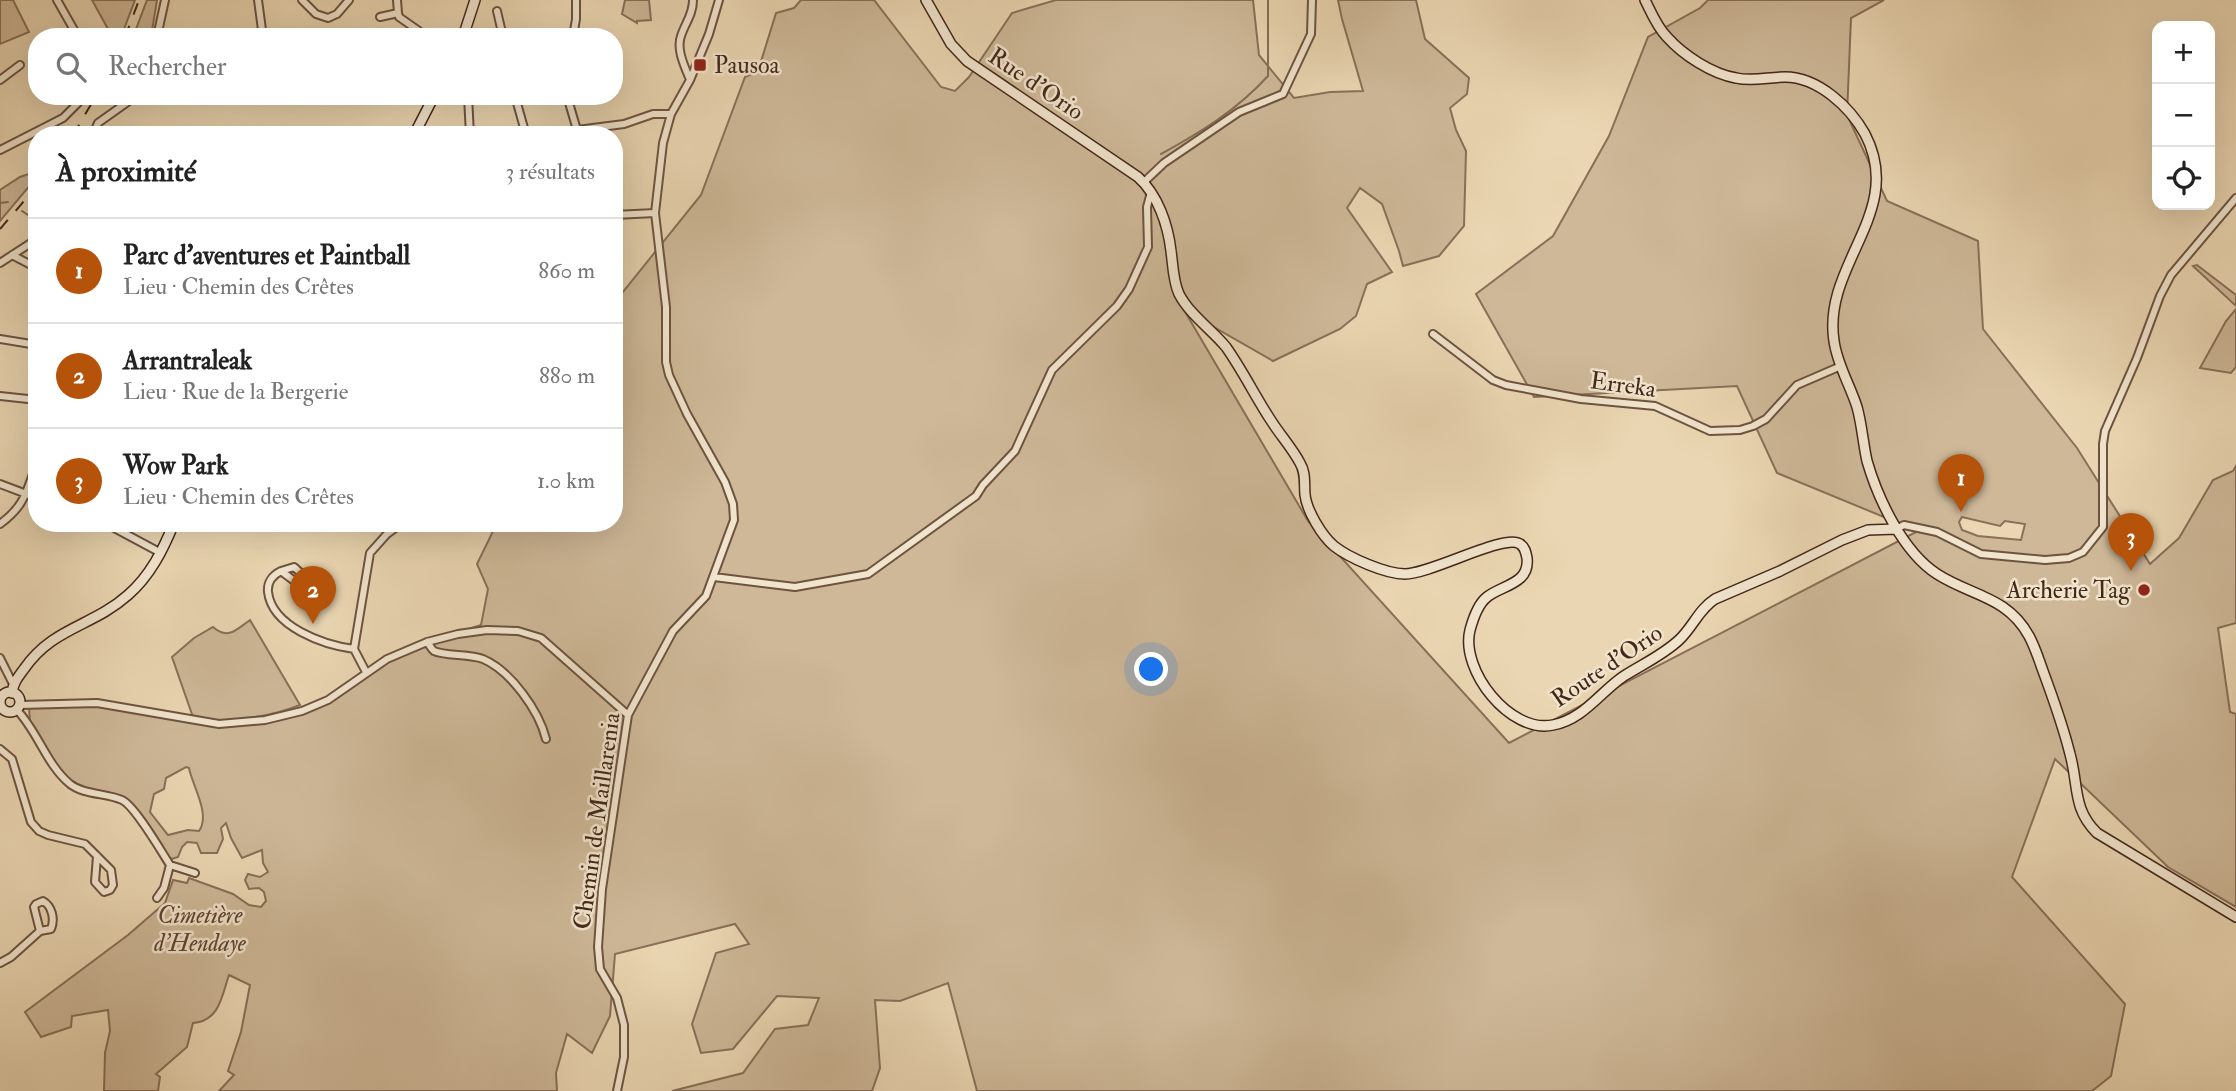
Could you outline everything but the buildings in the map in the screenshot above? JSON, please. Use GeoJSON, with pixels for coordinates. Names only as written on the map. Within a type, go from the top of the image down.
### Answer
{"type":"FeatureCollection","features":[{"type":"Feature","properties":{"kind":"street"},"geometry":{"type":"LineString","coordinates":[[57,0],[73,28]]}},
{"type":"Feature","properties":{"kind":"street"},"geometry":{"type":"LineString","coordinates":[[159,28],[165,0]]}},
{"type":"Feature","properties":{"kind":"street"},"geometry":{"type":"LineString","coordinates":[[258,0],[262,28]]}},
{"type":"Feature","properties":{"kind":"street"},"geometry":{"type":"LineString","coordinates":[[302,0],[316,14],[328,18],[337,14],[349,0]]}},
{"type":"Feature","properties":{"kind":"street"},"geometry":{"type":"LineString","coordinates":[[397,0],[399,17],[416,28]]}},
{"type":"Feature","properties":{"kind":"street"},"geometry":{"type":"LineString","coordinates":[[466,28],[475,0]]}},
{"type":"Feature","properties":{"kind":"street"},"geometry":{"type":"LineString","coordinates":[[574,28],[576,0]]}},
{"type":"Feature","properties":{"kind":"street"},"geometry":{"type":"LineString","coordinates":[[690,80],[679,45],[693,13],[694,0]]}},
{"type":"Feature","properties":{"kind":"street","name":"Chemin de Maillarenia"},"geometry":{"type":"LineString","coordinates":[[617,1091],[624,1057],[624,1025],[617,998],[600,970],[598,947],[601,889],[628,715],[673,631],[706,596],[734,520],[733,504],[718,468],[687,415],[668,375],[666,307],[655,214],[663,143],[671,114],[690,80],[709,34],[719,0]]}},
{"type":"Feature","properties":{"kind":"street","name":"Rue d'Orio"},"geometry":{"type":"LineString","coordinates":[[926,0],[951,44],[967,61],[1144,182]]}},
{"type":"Feature","properties":{"kind":"street"},"geometry":{"type":"LineString","coordinates":[[1144,182],[1164,163],[1239,112],[1283,94],[1311,34],[1312,0]]}},
{"type":"Feature","properties":{"kind":"street"},"geometry":{"type":"LineString","coordinates":[[1645,0],[1666,37],[1710,68],[1735,78],[1801,78],[1823,89],[1842,104],[1865,134],[1872,151],[1877,185],[1872,212],[1841,281],[1834,304],[1833,341],[1857,408],[1867,461],[1896,529],[1921,562],[1939,575],[2001,604],[2016,616],[2030,637],[2063,725],[2078,806],[2085,821],[2097,833],[2236,918]]}},
{"type":"Feature","properties":{"kind":"street"},"geometry":{"type":"LineString","coordinates":[[498,11],[501,28]]}},
{"type":"Feature","properties":{"kind":"street"},"geometry":{"type":"LineString","coordinates":[[380,17],[398,13]]}},
{"type":"Feature","properties":{"kind":"street"},"geometry":{"type":"LineString","coordinates":[[0,80],[20,65]]}},
{"type":"Feature","properties":{"kind":"street"},"geometry":{"type":"LineString","coordinates":[[47,126],[63,118],[76,105]]}},
{"type":"Feature","properties":{"kind":"street"},"geometry":{"type":"LineString","coordinates":[[97,126],[123,105]]}},
{"type":"Feature","properties":{"kind":"street"},"geometry":{"type":"LineString","coordinates":[[419,126],[429,105]]}},
{"type":"Feature","properties":{"kind":"street"},"geometry":{"type":"LineString","coordinates":[[468,105],[470,126]]}},
{"type":"Feature","properties":{"kind":"street"},"geometry":{"type":"LineString","coordinates":[[518,105],[523,126]]}},
{"type":"Feature","properties":{"kind":"street"},"geometry":{"type":"LineString","coordinates":[[569,105],[573,126]]}},
{"type":"Feature","properties":{"kind":"street"},"geometry":{"type":"LineString","coordinates":[[612,126],[653,114],[671,114]]}},
{"type":"Feature","properties":{"kind":"street"},"geometry":{"type":"LineString","coordinates":[[0,150],[28,136]]}},
{"type":"Feature","properties":{"kind":"street","name":"Route d'Orio"},"geometry":{"type":"LineString","coordinates":[[1144,182],[1152,191],[1167,228],[1179,293],[1189,308],[1226,348],[1272,423],[1298,458],[1303,468],[1308,506],[1327,540],[1344,553],[1363,562],[1404,574],[1428,570],[1506,541],[1520,544],[1525,549],[1527,562],[1524,574],[1508,587],[1485,598],[1473,620],[1468,642],[1473,663],[1486,690],[1504,709],[1528,722],[1542,726],[1554,725],[1588,709],[1621,678],[1681,639],[1706,605],[1715,599],[1780,572],[1842,540],[1868,530],[1896,529]]}},
{"type":"Feature","properties":{"kind":"street"},"geometry":{"type":"LineString","coordinates":[[714,577],[795,587],[869,574],[976,496],[1015,451],[1052,370],[1117,306],[1129,289],[1148,247],[1147,207],[1152,191]]}},
{"type":"Feature","properties":{"kind":"street"},"geometry":{"type":"LineString","coordinates":[[1896,529],[1904,525],[1937,531],[1981,554],[2045,560],[2069,558],[2083,552],[2103,527],[2105,431],[2133,369],[2160,296],[2171,275],[2236,198]]}},
{"type":"Feature","properties":{"kind":"street"},"geometry":{"type":"LineString","coordinates":[[623,215],[655,214]]}},
{"type":"Feature","properties":{"kind":"street"},"geometry":{"type":"LineString","coordinates":[[0,263],[28,245]]}},
{"type":"Feature","properties":{"kind":"street"},"geometry":{"type":"LineString","coordinates":[[12,255],[28,263]]}},
{"type":"Feature","properties":{"kind":"street","name":"Erreka"},"geometry":{"type":"LineString","coordinates":[[1433,334],[1493,380],[1506,385],[1581,399],[1655,406],[1710,430],[1740,430],[1753,426],[1766,419],[1797,385],[1841,366]]}},
{"type":"Feature","properties":{"kind":"street"},"geometry":{"type":"LineString","coordinates":[[0,339],[28,344]]}},
{"type":"Feature","properties":{"kind":"street"},"geometry":{"type":"LineString","coordinates":[[0,396],[28,399]]}},
{"type":"Feature","properties":{"kind":"street"},"geometry":{"type":"LineString","coordinates":[[0,484],[26,494]]}},
{"type":"Feature","properties":{"kind":"street"},"geometry":{"type":"LineString","coordinates":[[0,524],[16,512],[28,488]]}},
{"type":"Feature","properties":{"kind":"street"},"geometry":{"type":"LineString","coordinates":[[122,532],[161,553]]}},
{"type":"Feature","properties":{"kind":"street"},"geometry":{"type":"LineString","coordinates":[[170,532],[161,553],[130,593],[110,611],[54,637],[34,654],[13,688],[3,695],[1,706],[7,712],[18,707],[97,703],[203,722],[239,724],[302,710],[328,700],[387,659],[427,642],[487,630],[518,631],[541,638],[628,715]]}},
{"type":"Feature","properties":{"kind":"street"},"geometry":{"type":"LineString","coordinates":[[366,672],[354,649],[370,553],[390,532]]}},
{"type":"Feature","properties":{"kind":"street"},"geometry":{"type":"LineString","coordinates":[[281,571],[273,575],[267,587],[269,603],[286,622],[308,636],[333,646],[354,649]]}},
{"type":"Feature","properties":{"kind":"street"},"geometry":{"type":"LineString","coordinates":[[427,642],[435,651],[483,659],[503,672],[531,705],[542,723],[546,739]]}},
{"type":"Feature","properties":{"kind":"street"},"geometry":{"type":"LineString","coordinates":[[0,658],[18,696],[18,707],[49,761],[62,777],[73,787],[125,800],[152,835],[170,865],[195,873]]}},
{"type":"Feature","properties":{"kind":"street"},"geometry":{"type":"LineString","coordinates":[[0,749],[12,759],[32,822],[39,831],[85,844],[106,863],[113,877],[113,885],[110,890],[104,892],[95,882],[97,856]]}},
{"type":"Feature","properties":{"kind":"street"},"geometry":{"type":"LineString","coordinates":[[158,898],[164,888],[170,865]]}},
{"type":"Feature","properties":{"kind":"street"},"geometry":{"type":"LineString","coordinates":[[0,964],[40,931],[48,931],[52,926],[51,910],[43,901],[34,907],[40,931]]}},
{"type":"Feature","properties":{"kind":"green space"},"geometry":{"type":"Polygon","coordinates":[[[0,0],[13,0],[28,32],[0,44],[0,0]]]}},
{"type":"Feature","properties":{"kind":"green space"},"geometry":{"type":"Polygon","coordinates":[[[92,0],[135,0],[124,28],[107,28],[92,0]]]}},
{"type":"Feature","properties":{"kind":"green space"},"geometry":{"type":"Polygon","coordinates":[[[147,0],[157,0],[152,28],[136,28],[147,0]]]}},
{"type":"Feature","properties":{"kind":"green space"},"geometry":{"type":"Polygon","coordinates":[[[625,0],[649,0],[651,20],[637,23],[622,14],[625,0]]]}},
{"type":"Feature","properties":{"kind":"green space","name":"Cimetière d'Hendaye"},"geometry":{"type":"Polygon","coordinates":[[[801,0],[874,0],[941,87],[955,91],[969,77],[1012,13],[1056,0],[1253,0],[1259,55],[1294,98],[1330,92],[1363,91],[1338,0],[1416,0],[1425,39],[1469,78],[1467,94],[1450,108],[1466,151],[1464,226],[1439,256],[1403,266],[1382,204],[1360,188],[1347,208],[1392,272],[1367,284],[1356,316],[1340,329],[1273,361],[1184,310],[1308,521],[1509,743],[1918,531],[1777,473],[1737,386],[1534,397],[1476,294],[1553,236],[1609,136],[1648,37],[1700,8],[1708,0],[1884,0],[1851,18],[1847,115],[1887,201],[1978,241],[1983,329],[2077,448],[2150,564],[2179,538],[2213,480],[2233,471],[2236,466],[2236,623],[2218,628],[2230,712],[2236,714],[2236,907],[2168,867],[2055,759],[2012,877],[2125,1004],[2111,1076],[2092,1091],[977,1091],[948,983],[900,1001],[875,1000],[880,1068],[872,1091],[672,1091],[743,1073],[775,1029],[808,1025],[819,998],[777,996],[733,1049],[701,1053],[692,1024],[716,953],[749,944],[735,924],[615,954],[610,1016],[592,1053],[567,1034],[556,1073],[557,1091],[219,1091],[234,1075],[228,1071],[241,1032],[250,985],[229,975],[222,998],[214,1012],[202,1021],[193,1023],[187,1047],[156,1074],[160,1077],[158,1091],[104,1091],[105,1053],[110,1031],[108,1010],[72,1016],[71,1027],[41,1037],[25,1012],[128,935],[165,903],[173,880],[187,883],[189,878],[233,894],[249,905],[261,907],[266,901],[264,892],[259,888],[249,889],[245,880],[248,874],[260,877],[268,872],[263,863],[262,850],[242,858],[226,823],[221,828],[223,839],[217,853],[201,853],[197,843],[187,842],[178,857],[172,859],[164,855],[125,801],[73,787],[62,777],[30,724],[29,706],[97,703],[194,720],[172,657],[194,638],[213,627],[228,633],[250,620],[300,705],[251,718],[200,720],[219,724],[265,720],[328,700],[366,672],[427,642],[481,625],[488,589],[477,564],[493,532],[623,532],[623,292],[701,195],[745,77],[758,71],[776,13],[794,8],[801,0]],[[1962,517],[1959,522],[1962,530],[1978,536],[2021,540],[2025,524],[2005,521],[2000,526],[1962,517]],[[186,767],[166,778],[164,789],[154,794],[150,812],[168,835],[188,830],[199,831],[202,824],[202,808],[189,768],[186,767]]]}},
{"type":"Feature","properties":{"kind":"green space"},"geometry":{"type":"Polygon","coordinates":[[[28,174],[28,188],[0,221],[0,190],[28,174]]]}},
{"type":"Feature","properties":{"kind":"green space"},"geometry":{"type":"Polygon","coordinates":[[[2197,265],[2236,295],[2236,306],[2193,266],[2197,265]]]}},
{"type":"Feature","properties":{"kind":"green space"},"geometry":{"type":"Polygon","coordinates":[[[2236,309],[2236,367],[2231,373],[2200,368],[2226,321],[2236,309]]]}},
{"type":"Feature","properties":{"kind":"waterway"},"geometry":{"type":"LineString","coordinates":[[1161,154],[1218,119],[1268,76],[1268,0]]}},
{"type":"Feature","properties":{"kind":"waterway"},"geometry":{"type":"LineString","coordinates":[[0,203],[8,202]]}},
{"type":"Feature","properties":{"kind":"waterway"},"geometry":{"type":"LineString","coordinates":[[22,211],[28,215]]}},
{"type":"Feature","properties":{"kind":"railway"},"geometry":{"type":"LineString","coordinates":[[128,28],[139,0]]}},
{"type":"Feature","properties":{"kind":"railway"},"geometry":{"type":"LineString","coordinates":[[78,126],[91,105]]}},
{"type":"Feature","properties":{"kind":"railway"},"geometry":{"type":"LineString","coordinates":[[0,229],[28,196]]}},
{"type":"Feature","properties":{"kind":"place","name":"Pausoa"},"geometry":{"type":"Point","coordinates":[700,65]}},
{"type":"Feature","properties":{"kind":"place","name":"Parc d'aventures et Paintball"},"geometry":{"type":"Point","coordinates":[1961,512]}},
{"type":"Feature","properties":{"kind":"place","name":"Wow Park"},"geometry":{"type":"Point","coordinates":[2131,571]}},
{"type":"Feature","properties":{"kind":"place","name":"Archerie Tag"},"geometry":{"type":"Point","coordinates":[2144,590]}},
{"type":"Feature","properties":{"kind":"place","name":"Arrantraleak"},"geometry":{"type":"Point","coordinates":[313,624]}}]}
